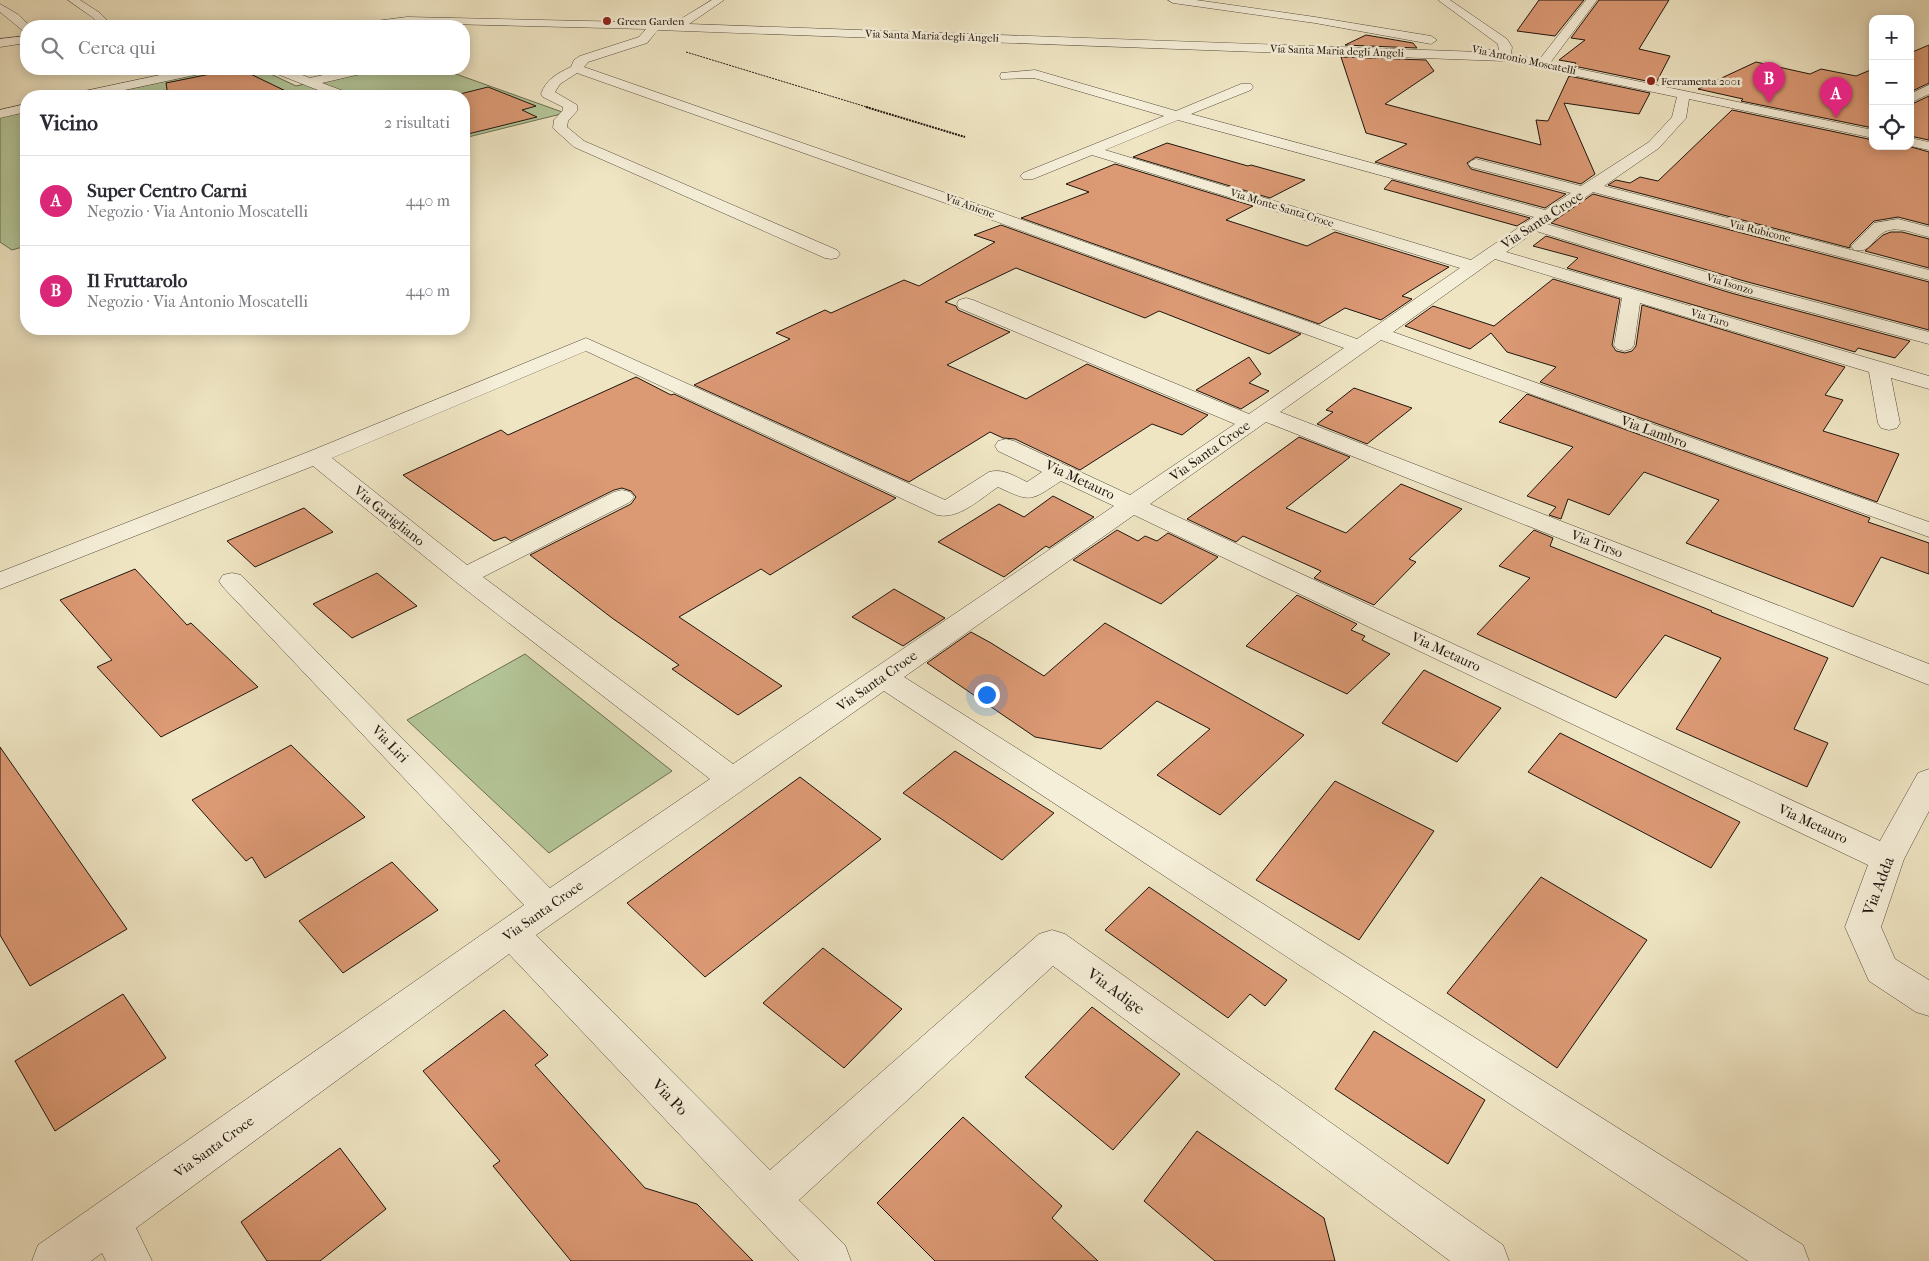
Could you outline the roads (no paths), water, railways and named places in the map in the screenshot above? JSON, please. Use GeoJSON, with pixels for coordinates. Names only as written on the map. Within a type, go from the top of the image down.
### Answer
{"type":"FeatureCollection","features":[{"type":"Feature","properties":{"kind":"street"},"geometry":{"type":"LineString","coordinates":[[73,0],[101,20]]}},
{"type":"Feature","properties":{"kind":"street"},"geometry":{"type":"LineString","coordinates":[[676,27],[719,0]]}},
{"type":"Feature","properties":{"kind":"street","name":"Via Antonio Moscatelli"},"geometry":{"type":"LineString","coordinates":[[1173,0],[1356,27],[1684,93],[1869,133]]}},
{"type":"Feature","properties":{"kind":"street"},"geometry":{"type":"LineString","coordinates":[[1443,0],[1503,42],[1506,47],[1504,56]]}},
{"type":"Feature","properties":{"kind":"street"},"geometry":{"type":"LineString","coordinates":[[1543,64],[1592,0]]}},
{"type":"Feature","properties":{"kind":"street"},"geometry":{"type":"LineString","coordinates":[[0,7],[20,22]]}},
{"type":"Feature","properties":{"kind":"street","name":"Via Santa Maria degli Angeli"},"geometry":{"type":"LineString","coordinates":[[470,23],[651,31],[676,27],[1504,56]]}},
{"type":"Feature","properties":{"kind":"street"},"geometry":{"type":"LineString","coordinates":[[472,33],[495,30],[488,24]]}},
{"type":"Feature","properties":{"kind":"street"},"geometry":{"type":"LineString","coordinates":[[651,31],[643,40],[584,59],[578,63],[577,69],[562,76],[550,87],[548,94],[570,105],[570,111],[561,120],[560,128],[579,144],[831,254]]}},
{"type":"Feature","properties":{"kind":"street"},"geometry":{"type":"LineString","coordinates":[[0,43],[20,41]]}},
{"type":"Feature","properties":{"kind":"street","name":"Via Aniene"},"geometry":{"type":"LineString","coordinates":[[577,69],[957,202],[1370,340]]}},
{"type":"Feature","properties":{"kind":"street","name":"Via Isonzo"},"geometry":{"type":"LineString","coordinates":[[1006,76],[1036,74],[1541,220],[1601,244],[1737,287],[1929,338]]}},
{"type":"Feature","properties":{"kind":"street"},"geometry":{"type":"LineString","coordinates":[[108,90],[176,75]]}},
{"type":"Feature","properties":{"kind":"street"},"geometry":{"type":"LineString","coordinates":[[291,75],[329,90]]}},
{"type":"Feature","properties":{"kind":"street"},"geometry":{"type":"LineString","coordinates":[[308,82],[339,75]]}},
{"type":"Feature","properties":{"kind":"street"},"geometry":{"type":"LineString","coordinates":[[1028,176],[1246,87]]}},
{"type":"Feature","properties":{"kind":"street"},"geometry":{"type":"LineString","coordinates":[[1914,97],[1929,89]]}},
{"type":"Feature","properties":{"kind":"street","name":"Via Santa Croce"},"geometry":{"type":"LineString","coordinates":[[54,1261],[511,933],[1258,419],[1482,259],[1654,145],[1679,118],[1684,93]]}},
{"type":"Feature","properties":{"kind":"street"},"geometry":{"type":"LineString","coordinates":[[0,114],[20,109]]}},
{"type":"Feature","properties":{"kind":"street"},"geometry":{"type":"LineString","coordinates":[[1854,130],[1869,122]]}},
{"type":"Feature","properties":{"kind":"street"},"geometry":{"type":"LineString","coordinates":[[1914,143],[1929,146]]}},
{"type":"Feature","properties":{"kind":"street","name":"Via Monte Santa Croce"},"geometry":{"type":"LineString","coordinates":[[1091,150],[1482,259]]}},
{"type":"Feature","properties":{"kind":"street","name":"Via Rubicone"},"geometry":{"type":"LineString","coordinates":[[1476,164],[1929,274]]}},
{"type":"Feature","properties":{"kind":"street"},"geometry":{"type":"LineString","coordinates":[[1860,246],[1880,227],[1898,224],[1929,232]]}},
{"type":"Feature","properties":{"kind":"street","name":"Via Taro"},"geometry":{"type":"LineString","coordinates":[[1482,259],[1632,294],[1929,383]]}},
{"type":"Feature","properties":{"kind":"street"},"geometry":{"type":"LineString","coordinates":[[1624,345],[1632,294]]}},
{"type":"Feature","properties":{"kind":"street","name":"Via Tirso"},"geometry":{"type":"LineString","coordinates":[[966,304],[1258,419],[1929,675]]}},
{"type":"Feature","properties":{"kind":"street","name":"Via Lambro"},"geometry":{"type":"LineString","coordinates":[[1370,340],[1929,530]]}},
{"type":"Feature","properties":{"kind":"street"},"geometry":{"type":"LineString","coordinates":[[0,581],[316,457],[586,344],[946,510],[997,477],[1028,492],[1059,470]]}},
{"type":"Feature","properties":{"kind":"street"},"geometry":{"type":"LineString","coordinates":[[1878,367],[1889,423]]}},
{"type":"Feature","properties":{"kind":"street","name":"Via Metauro"},"geometry":{"type":"LineString","coordinates":[[1006,446],[1887,859]]}},
{"type":"Feature","properties":{"kind":"street","name":"Via Garigliano"},"geometry":{"type":"LineString","coordinates":[[316,457],[465,576],[733,780]]}},
{"type":"Feature","properties":{"kind":"street"},"geometry":{"type":"LineString","coordinates":[[465,576],[622,498]]}},
{"type":"Feature","properties":{"kind":"street","name":"Via Liri"},"geometry":{"type":"LineString","coordinates":[[232,581],[548,908]]}},
{"type":"Feature","properties":{"kind":"street"},"geometry":{"type":"LineString","coordinates":[[883,677],[1787,1261]]}},
{"type":"Feature","properties":{"kind":"street","name":"Via Adda"},"geometry":{"type":"LineString","coordinates":[[1929,781],[1887,859],[1862,927],[1882,970],[1929,1000]]}},
{"type":"Feature","properties":{"kind":"street","name":"Via Po"},"geometry":{"type":"LineString","coordinates":[[511,933],[829,1261]]}},
{"type":"Feature","properties":{"kind":"street","name":"Via Adige"},"geometry":{"type":"LineString","coordinates":[[769,1199],[1052,945],[1487,1261]]}},
{"type":"Feature","properties":{"kind":"street"},"geometry":{"type":"LineString","coordinates":[[109,1223],[130,1261]]}},
{"type":"Feature","properties":{"kind":"place","name":"Green Garden"},"geometry":{"type":"Point","coordinates":[607,21]}},
{"type":"Feature","properties":{"kind":"place","name":"Ferramenta 2001"},"geometry":{"type":"Point","coordinates":[1651,81]}},
{"type":"Feature","properties":{"kind":"place","name":"Il Fruttarolo"},"geometry":{"type":"Point","coordinates":[1769,103]}},
{"type":"Feature","properties":{"kind":"place","name":"Super Centro Carni"},"geometry":{"type":"Point","coordinates":[1836,118]}}]}
